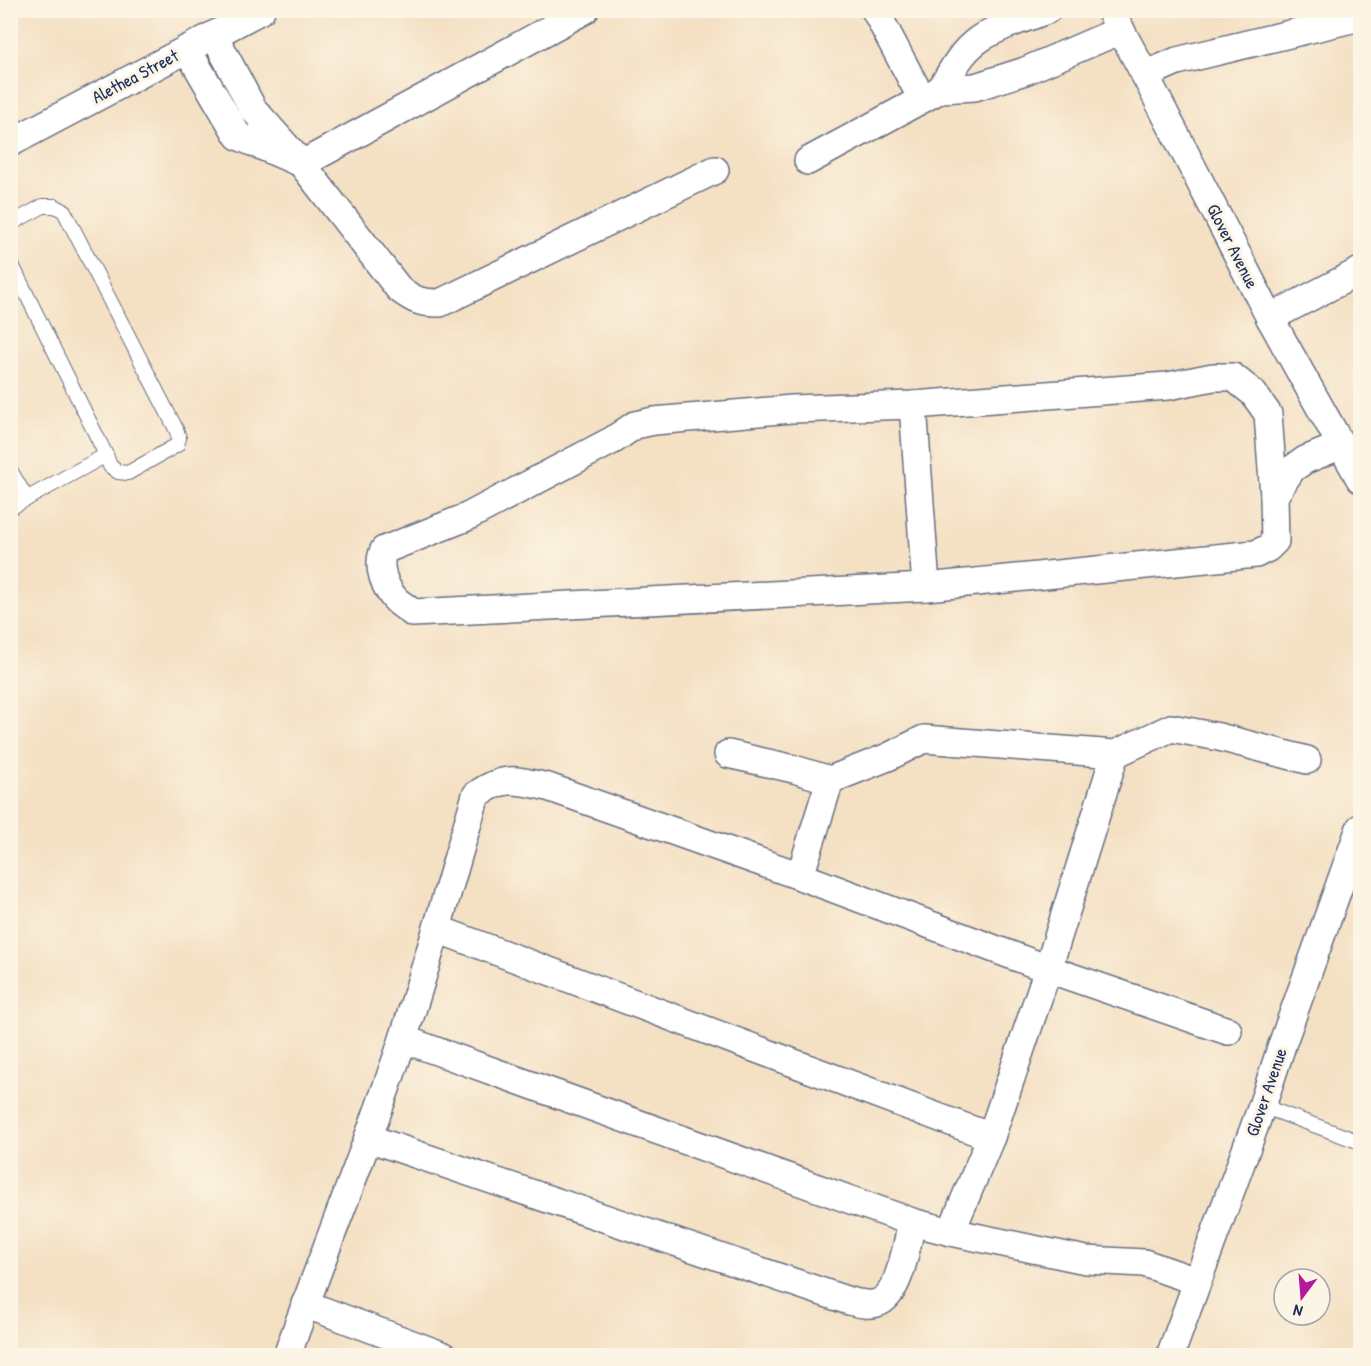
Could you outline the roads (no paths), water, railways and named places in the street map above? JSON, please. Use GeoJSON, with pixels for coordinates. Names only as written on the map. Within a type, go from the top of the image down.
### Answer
{"type":"FeatureCollection","features":[{"type":"Feature","properties":{"kind":"street","name":"Alethea Street"},"geometry":{"type":"LineString","coordinates":[[10,143],[261,10]]}},
{"type":"Feature","properties":{"kind":"street"},"geometry":{"type":"LineString","coordinates":[[302,164],[585,10]]}},
{"type":"Feature","properties":{"kind":"street"},"geometry":{"type":"LineString","coordinates":[[875,10],[931,94]]}},
{"type":"Feature","properties":{"kind":"street"},"geometry":{"type":"LineString","coordinates":[[931,94],[977,41],[1005,26],[1047,10]]}},
{"type":"Feature","properties":{"kind":"street"},"geometry":{"type":"LineString","coordinates":[[1145,75],[1177,61],[1360,17]]}},
{"type":"Feature","properties":{"kind":"street"},"geometry":{"type":"LineString","coordinates":[[808,161],[931,94],[975,87],[1026,71],[1115,20]]}},
{"type":"Feature","properties":{"kind":"street","name":"Glover Avenue"},"geometry":{"type":"LineString","coordinates":[[1115,20],[1270,318],[1360,479]]}},
{"type":"Feature","properties":{"kind":"street"},"geometry":{"type":"LineString","coordinates":[[214,35],[253,109],[302,164],[399,289],[423,303],[440,303],[715,170]]}},
{"type":"Feature","properties":{"kind":"street"},"geometry":{"type":"LineString","coordinates":[[187,49],[238,136],[302,164]]}},
{"type":"Feature","properties":{"kind":"street"},"geometry":{"type":"LineString","coordinates":[[1270,318],[1360,271]]}},
{"type":"Feature","properties":{"kind":"street"},"geometry":{"type":"LineString","coordinates":[[1233,377],[1253,393],[1268,414],[1275,541],[1268,548],[1256,554],[926,587],[413,613],[396,600],[382,572],[380,558],[384,550],[467,518],[613,440],[635,425],[654,421],[792,409],[913,405],[1168,386],[1233,377]]}},
{"type":"Feature","properties":{"kind":"street"},"geometry":{"type":"LineString","coordinates":[[913,405],[926,587]]}},
{"type":"Feature","properties":{"kind":"street"},"geometry":{"type":"LineString","coordinates":[[1274,496],[1292,469],[1305,460],[1342,445]]}},
{"type":"Feature","properties":{"kind":"street"},"geometry":{"type":"LineString","coordinates":[[728,754],[830,780],[924,740],[1115,754],[1170,728],[1219,737],[1308,760]]}},
{"type":"Feature","properties":{"kind":"street"},"geometry":{"type":"LineString","coordinates":[[951,1232],[991,1137],[1048,969],[1115,754]]}},
{"type":"Feature","properties":{"kind":"street"},"geometry":{"type":"LineString","coordinates":[[287,1356],[369,1138],[403,1039],[476,795],[490,785],[516,780],[548,787],[800,876],[1048,969],[1228,1031]]}},
{"type":"Feature","properties":{"kind":"street"},"geometry":{"type":"LineString","coordinates":[[800,876],[830,780]]}},
{"type":"Feature","properties":{"kind":"street","name":"Glover Avenue"},"geometry":{"type":"LineString","coordinates":[[1170,1356],[1262,1106],[1360,828]]}},
{"type":"Feature","properties":{"kind":"street"},"geometry":{"type":"LineString","coordinates":[[437,929],[991,1137]]}},
{"type":"Feature","properties":{"kind":"street"},"geometry":{"type":"LineString","coordinates":[[403,1039],[912,1222],[1086,1260],[1144,1263],[1196,1281]]}},
{"type":"Feature","properties":{"kind":"street"},"geometry":{"type":"LineString","coordinates":[[369,1138],[862,1304],[879,1303],[885,1300],[898,1282],[912,1222]]}},
{"type":"Feature","properties":{"kind":"street"},"geometry":{"type":"LineString","coordinates":[[305,1304],[444,1356]]}},
{"type":"Feature","properties":{"kind":"lane"},"geometry":{"type":"LineString","coordinates":[[10,224],[43,206],[55,206],[64,211],[176,429],[179,438],[177,445],[128,473],[118,472],[110,466],[10,261]]}},
{"type":"Feature","properties":{"kind":"lane"},"geometry":{"type":"LineString","coordinates":[[10,508],[106,455]]}},
{"type":"Feature","properties":{"kind":"lane"},"geometry":{"type":"LineString","coordinates":[[10,471],[27,499]]}},
{"type":"Feature","properties":{"kind":"lane"},"geometry":{"type":"LineString","coordinates":[[1262,1106],[1360,1142]]}}]}
